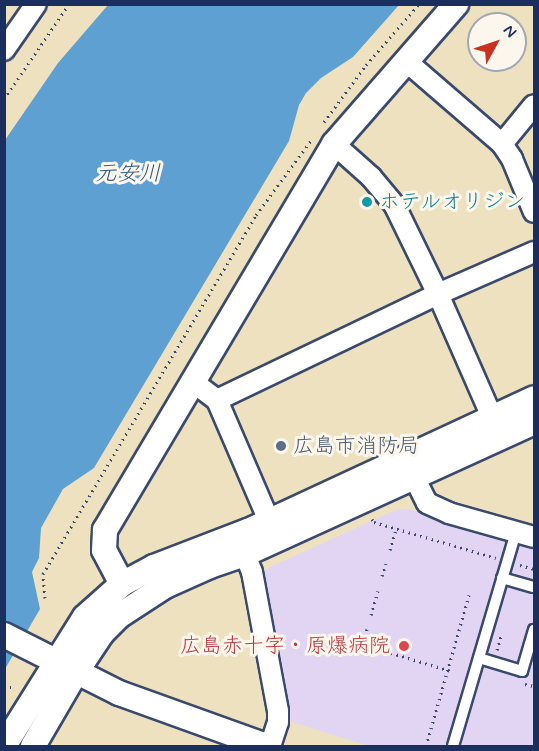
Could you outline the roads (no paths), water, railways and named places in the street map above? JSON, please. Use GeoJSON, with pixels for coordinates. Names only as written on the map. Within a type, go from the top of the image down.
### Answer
{"type":"FeatureCollection","features":[{"type":"Feature","properties":{"kind":"street"},"geometry":{"type":"LineString","coordinates":[[7,42],[36,4]]}},
{"type":"Feature","properties":{"kind":"street"},"geometry":{"type":"LineString","coordinates":[[122,584],[104,550],[105,530],[334,144],[456,4]]}},
{"type":"Feature","properties":{"kind":"street"},"geometry":{"type":"LineString","coordinates":[[406,61],[502,144],[512,159],[534,212]]}},
{"type":"Feature","properties":{"kind":"street"},"geometry":{"type":"LineString","coordinates":[[502,144],[534,105]]}},
{"type":"Feature","properties":{"kind":"street"},"geometry":{"type":"LineString","coordinates":[[334,144],[371,177],[394,206],[438,294],[492,417]]}},
{"type":"Feature","properties":{"kind":"street"},"geometry":{"type":"LineString","coordinates":[[217,400],[438,294],[534,252]]}},
{"type":"Feature","properties":{"kind":"street"},"geometry":{"type":"LineString","coordinates":[[193,382],[217,400],[269,521]]}},
{"type":"Feature","properties":{"kind":"street"},"geometry":{"type":"LineString","coordinates":[[4,746],[66,667],[118,616],[165,586],[210,566],[245,554],[409,466],[492,417],[534,398]]}},
{"type":"Feature","properties":{"kind":"street"},"geometry":{"type":"LineString","coordinates":[[33,747],[85,617],[122,584],[154,567],[269,521],[409,466],[534,422]]}},
{"type":"Feature","properties":{"kind":"street"},"geometry":{"type":"LineString","coordinates":[[409,466],[427,503],[449,513],[525,534]]}},
{"type":"Feature","properties":{"kind":"street"},"geometry":{"type":"LineString","coordinates":[[14,640],[119,693],[268,747],[278,722],[278,711],[252,572],[245,554]]}},
{"type":"Feature","properties":{"kind":"lane"},"geometry":{"type":"LineString","coordinates":[[453,747],[502,578],[525,534]]}},
{"type":"Feature","properties":{"kind":"lane"},"geometry":{"type":"LineString","coordinates":[[502,578],[534,587]]}},
{"type":"Feature","properties":{"kind":"lane"},"geometry":{"type":"LineString","coordinates":[[479,658],[522,671],[534,630]]}},
{"type":"Feature","properties":{"kind":"water","name":"元安川"},"geometry":{"type":"Polygon","coordinates":[[[108,5],[399,5],[353,57],[321,78],[306,93],[299,105],[289,141],[94,468],[63,489],[41,528],[39,558],[32,572],[40,609],[5,669],[5,140],[58,63],[108,5]]]}},
{"type":"Feature","properties":{"kind":"place","name":"ホテルオリジン"},"geometry":{"type":"Point","coordinates":[367,202]}},
{"type":"Feature","properties":{"kind":"place","name":"広島市消防局"},"geometry":{"type":"Point","coordinates":[281,446]}},
{"type":"Feature","properties":{"kind":"place","name":"広島赤十字・原爆病院"},"geometry":{"type":"Point","coordinates":[404,646]}}]}
